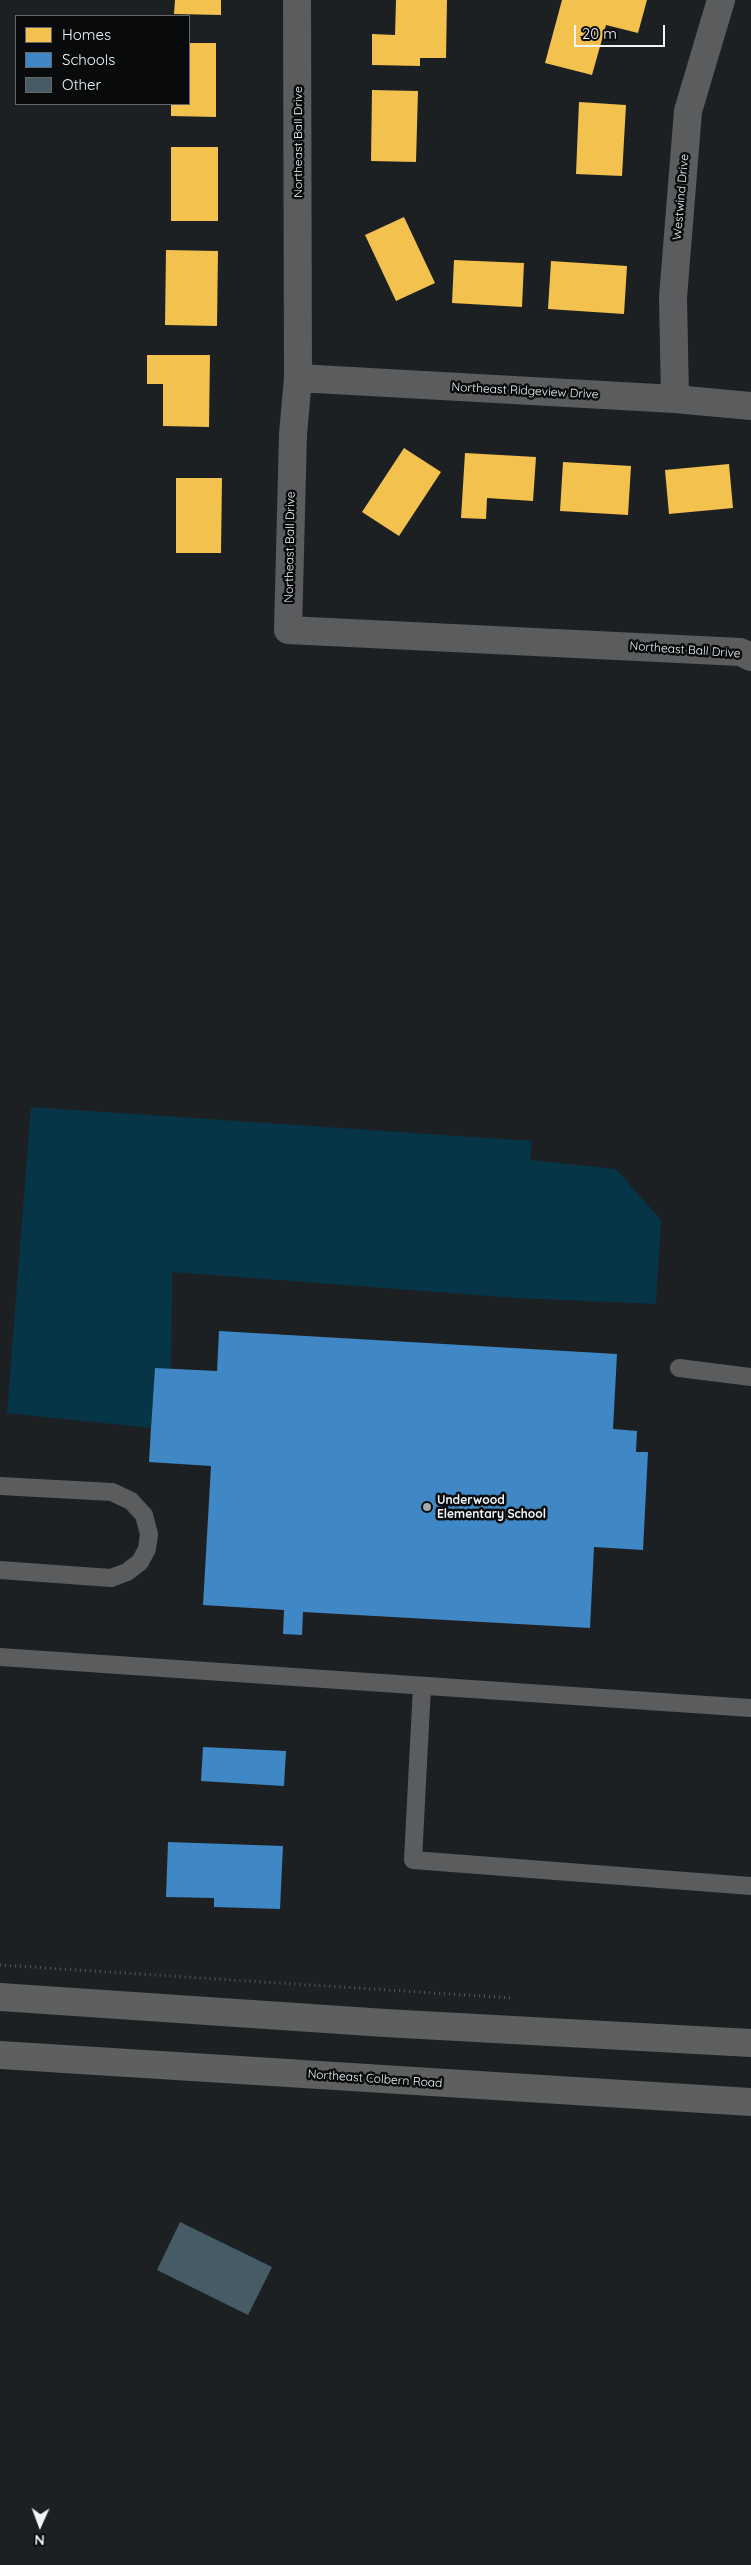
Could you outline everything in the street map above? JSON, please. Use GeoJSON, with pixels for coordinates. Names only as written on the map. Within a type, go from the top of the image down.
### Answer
{"type":"FeatureCollection","features":[{"type":"Feature","properties":{"kind":"main road"},"geometry":{"type":"LineString","coordinates":[[0,1997],[385,2023],[751,2043]]}},
{"type":"Feature","properties":{"kind":"main road","name":"Northeast Colbern Road"},"geometry":{"type":"LineString","coordinates":[[0,2056],[751,2102]]}},
{"type":"Feature","properties":{"kind":"street","name":"Northeast Ball Drive"},"geometry":{"type":"LineString","coordinates":[[297,0],[298,378],[292,434],[288,630],[740,652],[751,657]]}},
{"type":"Feature","properties":{"kind":"street","name":"Westwind Drive"},"geometry":{"type":"LineString","coordinates":[[675,399],[673,297],[688,112],[721,0]]}},
{"type":"Feature","properties":{"kind":"street","name":"Northeast Ridgeview Drive"},"geometry":{"type":"LineString","coordinates":[[298,378],[675,399],[751,406]]}},
{"type":"Feature","properties":{"kind":"lane"},"geometry":{"type":"LineString","coordinates":[[680,1368],[751,1376]]}},
{"type":"Feature","properties":{"kind":"lane"},"geometry":{"type":"LineString","coordinates":[[0,1486],[112,1492],[132,1501],[144,1515],[149,1534],[147,1549],[140,1562],[127,1572],[111,1578],[0,1570]]}},
{"type":"Feature","properties":{"kind":"lane"},"geometry":{"type":"LineString","coordinates":[[0,1657],[751,1708]]}},
{"type":"Feature","properties":{"kind":"lane"},"geometry":{"type":"LineString","coordinates":[[422,1686],[414,1860],[751,1886]]}},
{"type":"Feature","properties":{"kind":"path"},"geometry":{"type":"LineString","coordinates":[[0,1965],[514,1998]]}},
{"type":"Feature","properties":{"kind":"shaded area"},"geometry":{"type":"Polygon","coordinates":[[[31,1107],[532,1141],[530,1160],[616,1169],[661,1220],[656,1304],[517,1298],[172,1272],[171,1369],[155,1368],[151,1428],[7,1413],[31,1107]]]}},
{"type":"Feature","properties":{"kind":"building: Homes"},"geometry":{"type":"Polygon","coordinates":[[[175,0],[221,0],[221,15],[174,14],[175,0]]]}},
{"type":"Feature","properties":{"kind":"building: Homes"},"geometry":{"type":"Polygon","coordinates":[[[396,0],[447,0],[446,58],[420,58],[420,66],[372,65],[372,34],[395,35],[396,0]]]}},
{"type":"Feature","properties":{"kind":"building: Homes"},"geometry":{"type":"Polygon","coordinates":[[[562,0],[647,0],[638,33],[606,25],[592,75],[545,63],[562,0]]]}},
{"type":"Feature","properties":{"kind":"building: Homes"},"geometry":{"type":"Polygon","coordinates":[[[190,43],[216,43],[216,117],[171,116],[171,105],[190,105],[190,43]]]}},
{"type":"Feature","properties":{"kind":"building: Homes"},"geometry":{"type":"Polygon","coordinates":[[[372,90],[418,91],[416,162],[371,161],[372,90]]]}},
{"type":"Feature","properties":{"kind":"building: Homes"},"geometry":{"type":"Polygon","coordinates":[[[579,102],[626,105],[622,176],[576,174],[579,102]]]}},
{"type":"Feature","properties":{"kind":"building: Homes"},"geometry":{"type":"Polygon","coordinates":[[[171,147],[218,147],[218,221],[171,221],[171,147]]]}},
{"type":"Feature","properties":{"kind":"building: Homes"},"geometry":{"type":"Polygon","coordinates":[[[404,217],[435,283],[396,301],[365,235],[404,217]]]}},
{"type":"Feature","properties":{"kind":"building: Homes"},"geometry":{"type":"Polygon","coordinates":[[[166,250],[218,251],[217,326],[165,325],[166,250]]]}},
{"type":"Feature","properties":{"kind":"building: Homes"},"geometry":{"type":"Polygon","coordinates":[[[454,260],[524,263],[522,307],[452,303],[454,260]]]}},
{"type":"Feature","properties":{"kind":"building: Homes"},"geometry":{"type":"Polygon","coordinates":[[[551,261],[627,266],[624,314],[548,309],[551,261]]]}},
{"type":"Feature","properties":{"kind":"building: Homes"},"geometry":{"type":"Polygon","coordinates":[[[147,355],[210,355],[209,427],[163,426],[163,384],[147,384],[147,355]]]}},
{"type":"Feature","properties":{"kind":"building: Homes"},"geometry":{"type":"Polygon","coordinates":[[[404,448],[441,472],[399,536],[362,512],[404,448]]]}},
{"type":"Feature","properties":{"kind":"building: Homes"},"geometry":{"type":"Polygon","coordinates":[[[465,453],[536,457],[533,501],[487,498],[486,519],[461,518],[465,453]]]}},
{"type":"Feature","properties":{"kind":"building: Homes"},"geometry":{"type":"Polygon","coordinates":[[[563,462],[631,466],[628,515],[560,511],[563,462]]]}},
{"type":"Feature","properties":{"kind":"building: Homes"},"geometry":{"type":"Polygon","coordinates":[[[729,464],[733,508],[669,514],[665,470],[729,464]]]}},
{"type":"Feature","properties":{"kind":"building: Homes"},"geometry":{"type":"Polygon","coordinates":[[[176,478],[222,478],[221,553],[176,553],[176,478]]]}},
{"type":"Feature","properties":{"kind":"building: Schools","name":"Underwood Elementary School"},"geometry":{"type":"Polygon","coordinates":[[[219,1331],[617,1354],[613,1429],[637,1431],[636,1452],[648,1452],[643,1550],[594,1547],[590,1628],[303,1612],[302,1635],[283,1634],[284,1610],[203,1605],[211,1466],[149,1462],[155,1368],[217,1371],[219,1331]]]}},
{"type":"Feature","properties":{"kind":"building: Schools"},"geometry":{"type":"Polygon","coordinates":[[[203,1747],[286,1751],[284,1786],[201,1781],[203,1747]]]}},
{"type":"Feature","properties":{"kind":"building: Schools"},"geometry":{"type":"Polygon","coordinates":[[[168,1842],[283,1846],[280,1909],[214,1907],[214,1898],[166,1897],[168,1842]]]}},
{"type":"Feature","properties":{"kind":"building: Other"},"geometry":{"type":"Polygon","coordinates":[[[180,2222],[272,2267],[248,2315],[157,2270],[180,2222]]]}},
{"type":"Feature","properties":{"kind":"place","name":"Underwood Elementary School"},"geometry":{"type":"Point","coordinates":[427,1507]}}]}
